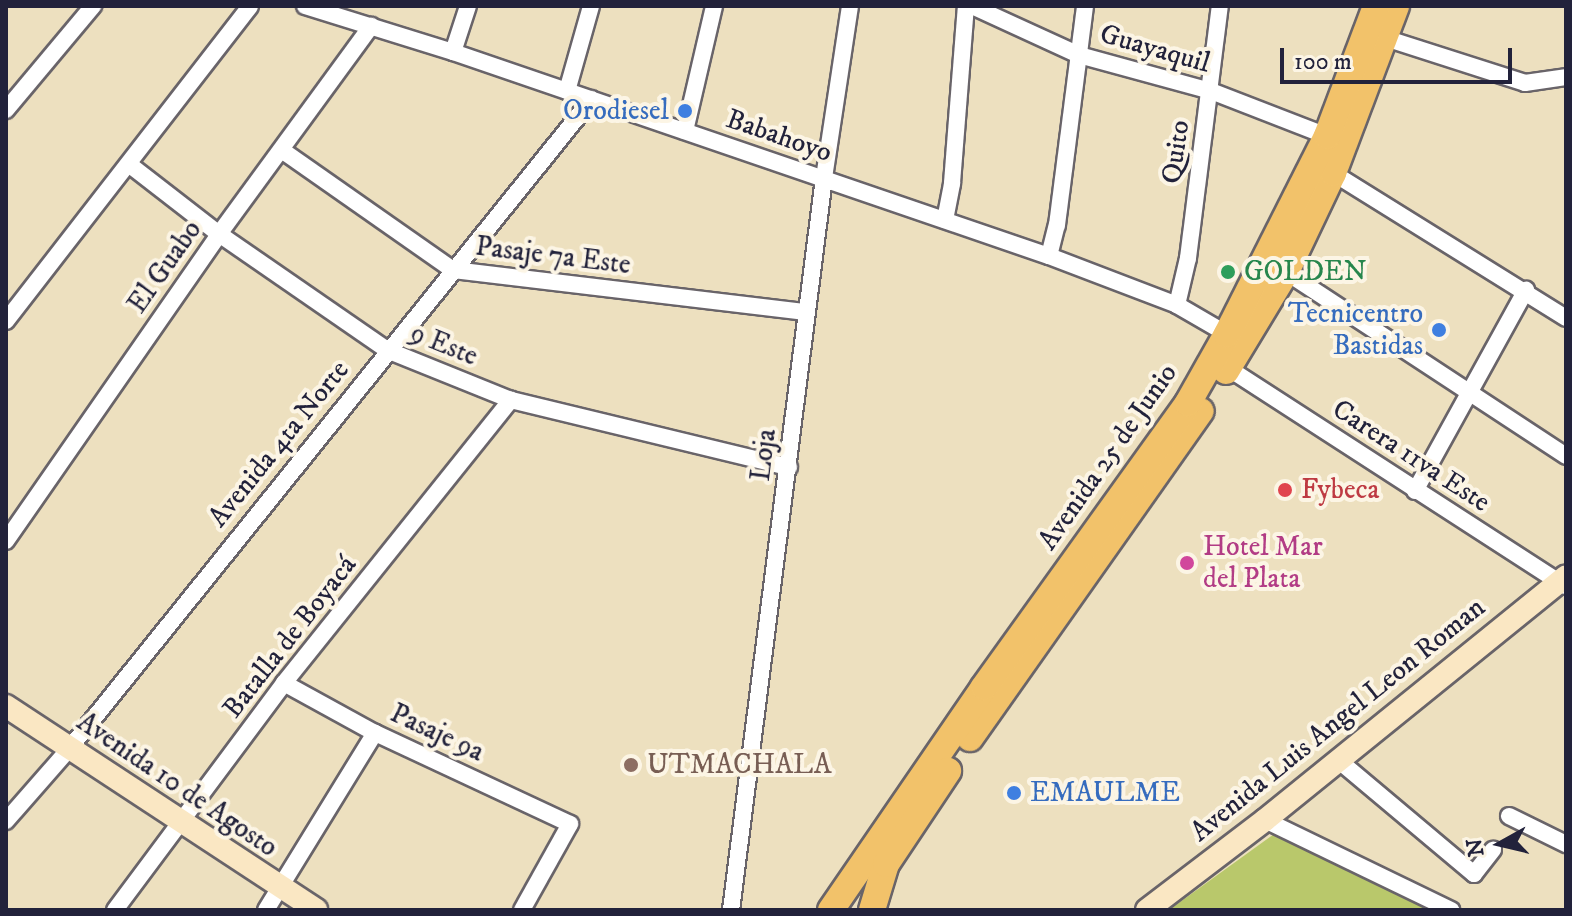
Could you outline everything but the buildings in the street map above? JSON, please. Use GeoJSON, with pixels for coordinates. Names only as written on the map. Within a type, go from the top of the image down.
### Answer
{"type":"FeatureCollection","features":[{"type":"Feature","properties":{"kind":"main road","name":"Avenida 25 de Junio"},"geometry":{"type":"LineString","coordinates":[[831,910],[984,687],[1188,403],[1227,334],[1327,136],[1376,6]]}},
{"type":"Feature","properties":{"kind":"main road","name":"Avenida 25 de Junio"},"geometry":{"type":"LineString","coordinates":[[872,910],[886,864],[968,740],[1190,431],[1286,272],[1333,173],[1396,6]]}},
{"type":"Feature","properties":{"kind":"main road","name":"Avenida Luis Angel Leon Roman"},"geometry":{"type":"LineString","coordinates":[[1147,910],[1265,820],[1337,759],[1563,581]]}},
{"type":"Feature","properties":{"kind":"main road","name":"Avenida 10 de Agosto"},"geometry":{"type":"LineString","coordinates":[[6,706],[316,910]]}},
{"type":"Feature","properties":{"kind":"street"},"geometry":{"type":"LineString","coordinates":[[6,110],[93,6]]}},
{"type":"Feature","properties":{"kind":"street"},"geometry":{"type":"LineString","coordinates":[[6,321],[130,165],[250,6]]}},
{"type":"Feature","properties":{"kind":"street","name":"Babahoyo"},"geometry":{"type":"LineString","coordinates":[[305,6],[453,52],[1049,256],[1177,305],[1227,334]]}},
{"type":"Feature","properties":{"kind":"street"},"geometry":{"type":"LineString","coordinates":[[453,52],[468,6]]}},
{"type":"Feature","properties":{"kind":"street"},"geometry":{"type":"LineString","coordinates":[[567,91],[591,6]]}},
{"type":"Feature","properties":{"kind":"street"},"geometry":{"type":"LineString","coordinates":[[685,131],[714,6]]}},
{"type":"Feature","properties":{"kind":"street","name":"Loja"},"geometry":{"type":"LineString","coordinates":[[731,910],[824,178],[850,6]]}},
{"type":"Feature","properties":{"kind":"street"},"geometry":{"type":"LineString","coordinates":[[945,220],[952,183],[966,6]]}},
{"type":"Feature","properties":{"kind":"street","name":"Guayaquil"},"geometry":{"type":"LineString","coordinates":[[972,6],[1079,55],[1211,91],[1327,136]]}},
{"type":"Feature","properties":{"kind":"street"},"geometry":{"type":"LineString","coordinates":[[1049,256],[1057,225],[1085,6]]}},
{"type":"Feature","properties":{"kind":"street","name":"Quito"},"geometry":{"type":"LineString","coordinates":[[1177,305],[1188,258],[1220,6]]}},
{"type":"Feature","properties":{"kind":"street","name":"El Guabo"},"geometry":{"type":"LineString","coordinates":[[6,541],[219,234],[283,151],[371,26]]}},
{"type":"Feature","properties":{"kind":"street"},"geometry":{"type":"LineString","coordinates":[[1385,38],[1525,83],[1566,77]]}},
{"type":"Feature","properties":{"kind":"street","name":"Avenida 4ta Norte"},"geometry":{"type":"LineString","coordinates":[[6,821],[69,749],[592,99]]}},
{"type":"Feature","properties":{"kind":"street","name":"Pasaje 7a Este"},"geometry":{"type":"LineString","coordinates":[[283,151],[453,270],[807,312]]}},
{"type":"Feature","properties":{"kind":"street","name":"9 Este"},"geometry":{"type":"LineString","coordinates":[[130,165],[219,234],[387,350],[511,400],[789,467]]}},
{"type":"Feature","properties":{"kind":"street"},"geometry":{"type":"LineString","coordinates":[[1333,173],[1526,290],[1566,318]]}},
{"type":"Feature","properties":{"kind":"street"},"geometry":{"type":"LineString","coordinates":[[1286,272],[1566,456]]}},
{"type":"Feature","properties":{"kind":"street"},"geometry":{"type":"LineString","coordinates":[[1415,491],[1526,290]]}},
{"type":"Feature","properties":{"kind":"street","name":"Carera 11va Este"},"geometry":{"type":"LineString","coordinates":[[1228,368],[1415,491],[1563,581]]}},
{"type":"Feature","properties":{"kind":"street","name":"Batalla de Boyacá"},"geometry":{"type":"LineString","coordinates":[[115,910],[284,683],[511,400]]}},
{"type":"Feature","properties":{"kind":"street","name":"Pasaje 9a"},"geometry":{"type":"LineString","coordinates":[[284,683],[375,733],[570,824],[522,910]]}},
{"type":"Feature","properties":{"kind":"street"},"geometry":{"type":"LineString","coordinates":[[266,910],[375,733]]}},
{"type":"Feature","properties":{"kind":"street"},"geometry":{"type":"LineString","coordinates":[[1337,759],[1474,874],[1493,850]]}},
{"type":"Feature","properties":{"kind":"street"},"geometry":{"type":"LineString","coordinates":[[1509,816],[1566,844]]}},
{"type":"Feature","properties":{"kind":"street"},"geometry":{"type":"LineString","coordinates":[[1265,820],[1451,910]]}},
{"type":"Feature","properties":{"kind":"green space"},"geometry":{"type":"Polygon","coordinates":[[[1281,829],[1450,910],[1169,910],[1281,829]]]}},
{"type":"Feature","properties":{"kind":"place","name":"Orodiesel"},"geometry":{"type":"Point","coordinates":[685,111]}},
{"type":"Feature","properties":{"kind":"place","name":"GOLDEN"},"geometry":{"type":"Point","coordinates":[1228,272]}},
{"type":"Feature","properties":{"kind":"place","name":"Tecnicentro Bastidas"},"geometry":{"type":"Point","coordinates":[1439,330]}},
{"type":"Feature","properties":{"kind":"place","name":"Fybeca"},"geometry":{"type":"Point","coordinates":[1285,490]}},
{"type":"Feature","properties":{"kind":"place","name":"Hotel Mar del Plata"},"geometry":{"type":"Point","coordinates":[1187,563]}},
{"type":"Feature","properties":{"kind":"place","name":"UTMACHALA"},"geometry":{"type":"Point","coordinates":[631,765]}},
{"type":"Feature","properties":{"kind":"place","name":"EMAULME"},"geometry":{"type":"Point","coordinates":[1014,793]}}]}
